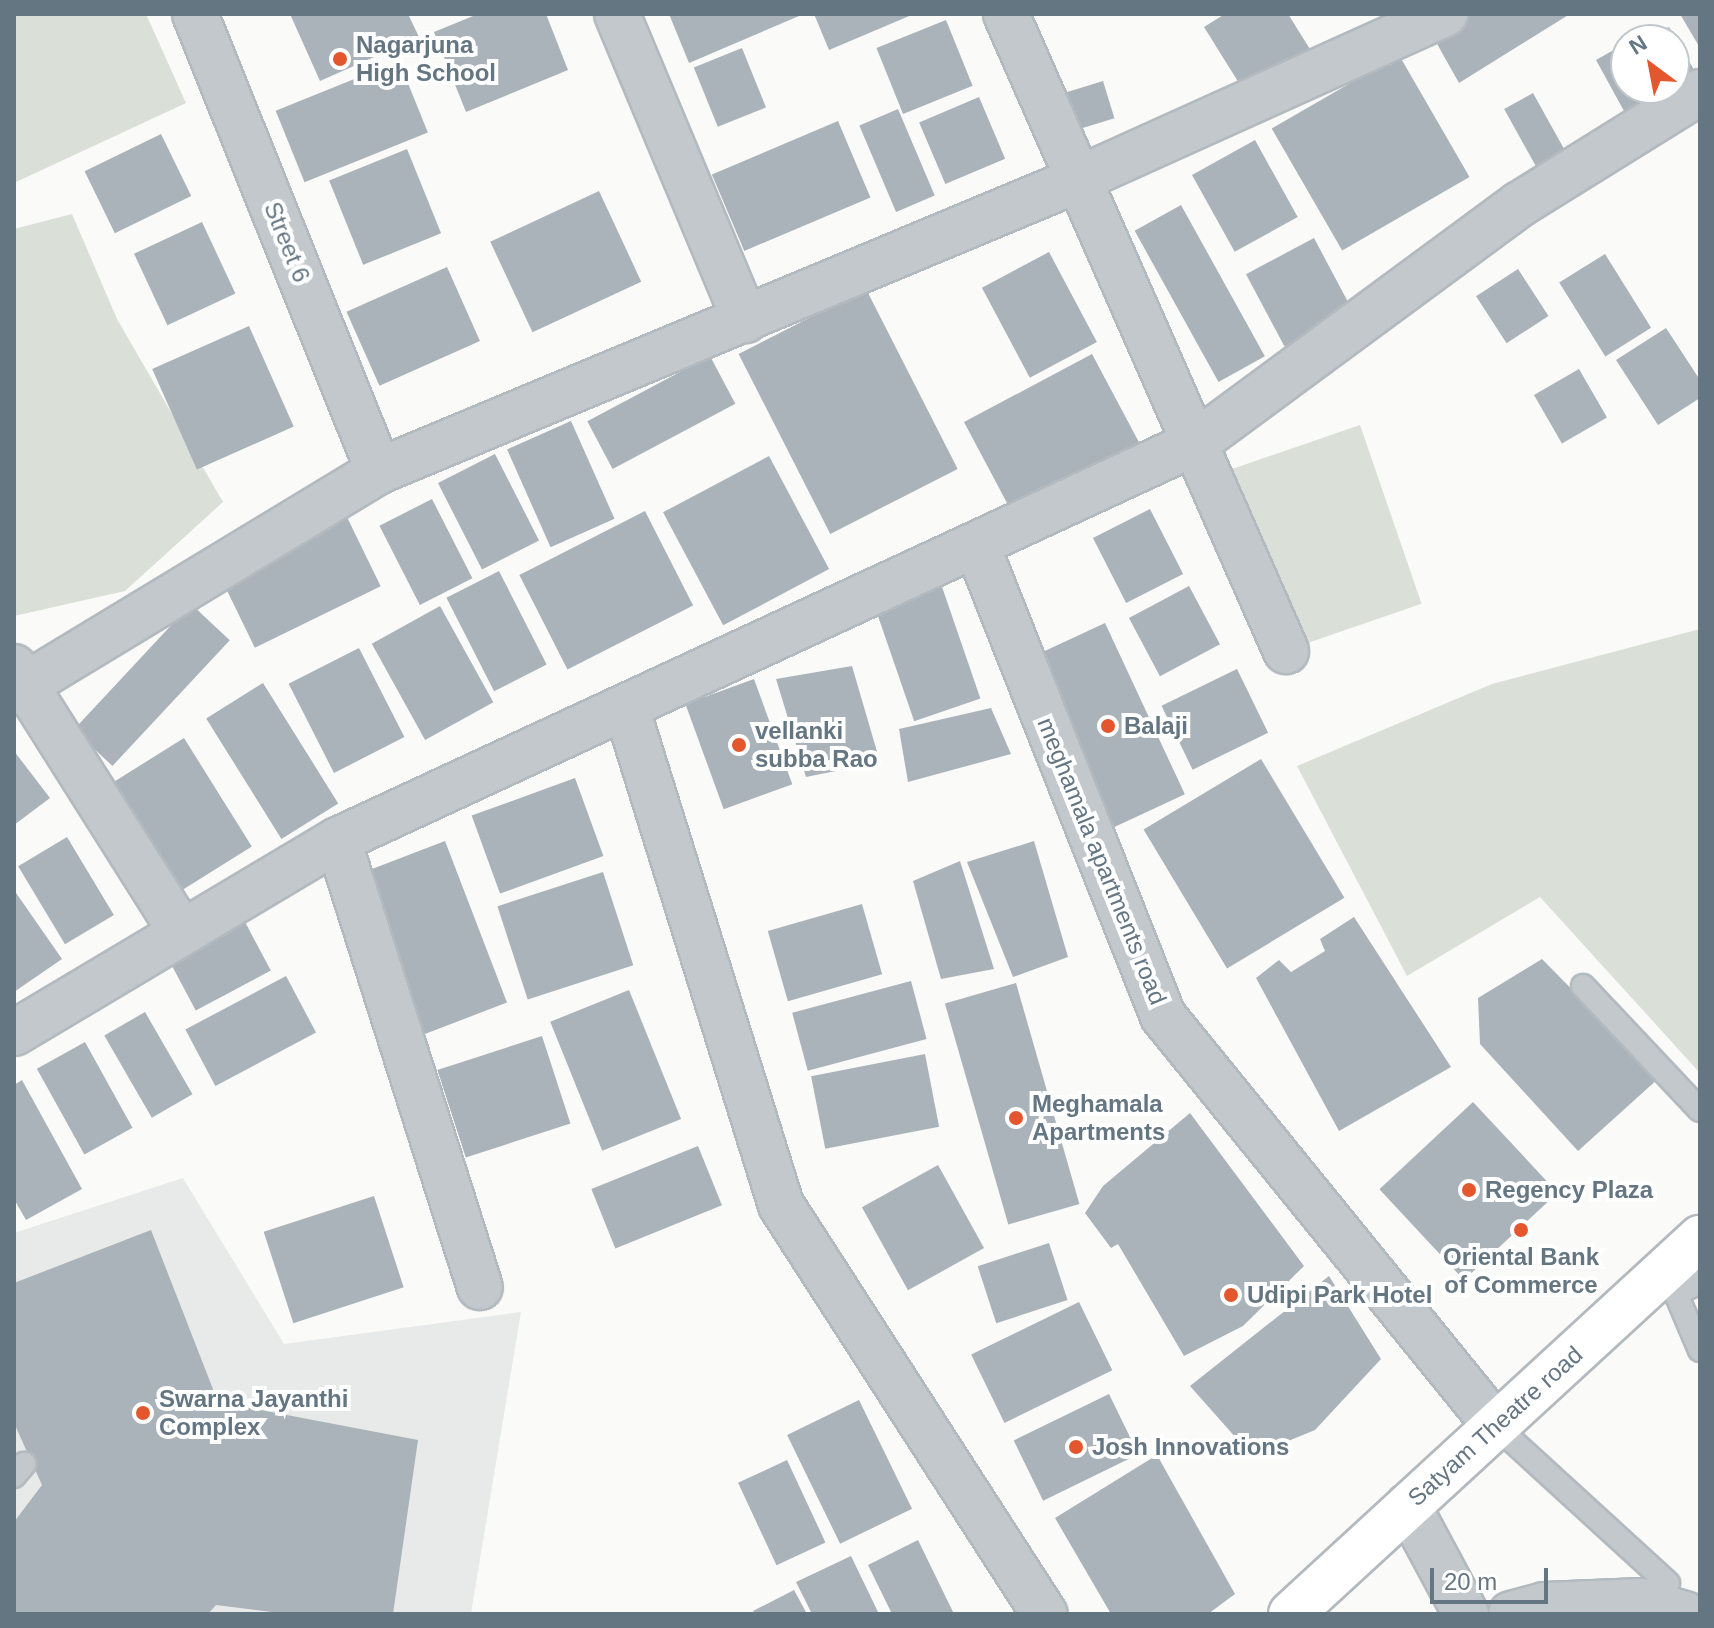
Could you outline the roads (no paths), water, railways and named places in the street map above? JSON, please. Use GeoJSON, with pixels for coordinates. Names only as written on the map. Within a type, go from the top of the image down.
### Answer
{"type":"FeatureCollection","features":[{"type":"Feature","properties":{"kind":"main road","name":"Satyam Theatre road"},"geometry":{"type":"LineString","coordinates":[[1295,1613],[1496,1426],[1681,1282],[1700,1238]]}},
{"type":"Feature","properties":{"kind":"street","name":"Street 6"},"geometry":{"type":"LineString","coordinates":[[195,14],[379,471]]}},
{"type":"Feature","properties":{"kind":"street"},"geometry":{"type":"LineString","coordinates":[[617,14],[745,320]]}},
{"type":"Feature","properties":{"kind":"street"},"geometry":{"type":"LineString","coordinates":[[1006,14],[1077,180],[1197,442],[1286,651]]}},
{"type":"Feature","properties":{"kind":"street"},"geometry":{"type":"LineString","coordinates":[[180,930],[18,681],[379,471],[1077,180],[1428,19]]}},
{"type":"Feature","properties":{"kind":"street"},"geometry":{"type":"LineString","coordinates":[[14,1033],[180,930],[338,840],[627,710],[1197,442],[1520,204],[1700,92]]}},
{"type":"Feature","properties":{"kind":"street","name":"meghamala apartments road"},"geometry":{"type":"LineString","coordinates":[[977,546],[1163,1016],[1451,1376],[1496,1426]]}},
{"type":"Feature","properties":{"kind":"street"},"geometry":{"type":"LineString","coordinates":[[627,710],[781,1205],[1045,1614]]}},
{"type":"Feature","properties":{"kind":"street"},"geometry":{"type":"LineString","coordinates":[[338,840],[480,1287]]}},
{"type":"Feature","properties":{"kind":"street"},"geometry":{"type":"LineString","coordinates":[[1408,1506],[1466,1614]]}},
{"type":"Feature","properties":{"kind":"street"},"geometry":{"type":"LineString","coordinates":[[1511,1614],[1544,1605],[1677,1598]]}},
{"type":"Feature","properties":{"kind":"lane"},"geometry":{"type":"LineString","coordinates":[[1583,986],[1700,1110]]}},
{"type":"Feature","properties":{"kind":"lane"},"geometry":{"type":"LineString","coordinates":[[1681,1282],[1700,1350]]}},
{"type":"Feature","properties":{"kind":"lane"},"geometry":{"type":"LineString","coordinates":[[1496,1426],[1677,1598]]}},
{"type":"Feature","properties":{"kind":"place","name":"Nagarjuna High School"},"geometry":{"type":"Point","coordinates":[340,59]}},
{"type":"Feature","properties":{"kind":"place","name":"Balaji"},"geometry":{"type":"Point","coordinates":[1108,726]}},
{"type":"Feature","properties":{"kind":"place","name":"vellanki subba Rao"},"geometry":{"type":"Point","coordinates":[739,745]}},
{"type":"Feature","properties":{"kind":"place","name":"Meghamala Apartments"},"geometry":{"type":"Point","coordinates":[1016,1118]}},
{"type":"Feature","properties":{"kind":"place","name":"Regency Plaza"},"geometry":{"type":"Point","coordinates":[1469,1190]}},
{"type":"Feature","properties":{"kind":"place","name":"Oriental Bank of Commerce"},"geometry":{"type":"Point","coordinates":[1521,1230]}},
{"type":"Feature","properties":{"kind":"place","name":"Udipi Park Hotel"},"geometry":{"type":"Point","coordinates":[1231,1295]}},
{"type":"Feature","properties":{"kind":"place","name":"Swarna Jayanthi Complex"},"geometry":{"type":"Point","coordinates":[143,1413]}},
{"type":"Feature","properties":{"kind":"place","name":"Josh Innovations"},"geometry":{"type":"Point","coordinates":[1076,1447]}}]}
